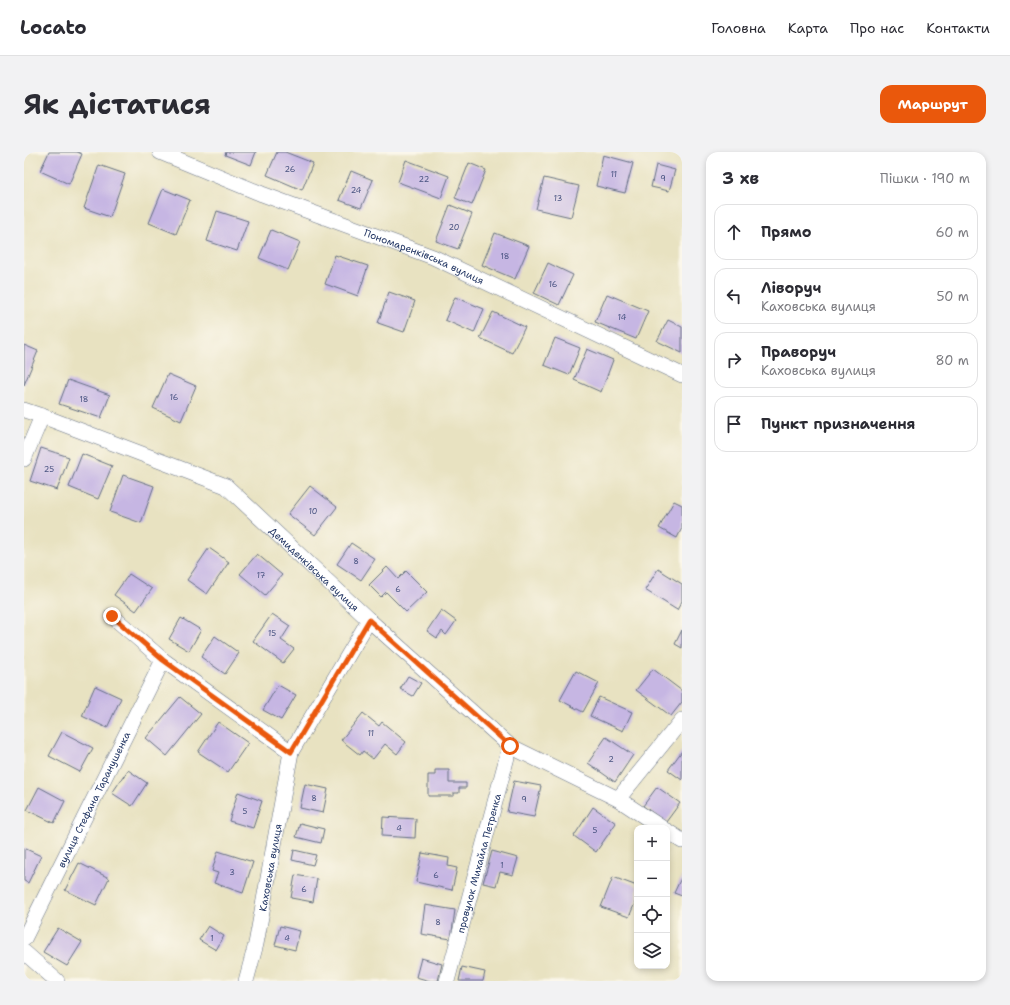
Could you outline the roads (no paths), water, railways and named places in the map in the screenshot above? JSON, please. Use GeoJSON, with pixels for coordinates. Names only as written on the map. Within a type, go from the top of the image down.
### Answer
{"type":"FeatureCollection","features":[{"type":"Feature","properties":{"kind":"street","name":"Пономаренківська вулиця"},"geometry":{"type":"LineString","coordinates":[[160,152],[262,194],[432,257],[682,375]]}},
{"type":"Feature","properties":{"kind":"street","name":"Демиденківська вулиця"},"geometry":{"type":"LineString","coordinates":[[24,410],[226,486],[369,620],[510,746],[618,799],[657,825]]}},
{"type":"Feature","properties":{"kind":"street"},"geometry":{"type":"LineString","coordinates":[[24,459],[42,416]]}},
{"type":"Feature","properties":{"kind":"street"},"geometry":{"type":"LineString","coordinates":[[112,616],[163,660],[291,752]]}},
{"type":"Feature","properties":{"kind":"street","name":"Каховська вулиця"},"geometry":{"type":"LineString","coordinates":[[246,981],[256,944],[291,752],[369,620]]}},
{"type":"Feature","properties":{"kind":"street","name":"вулиця Стефана Таранушенка"},"geometry":{"type":"LineString","coordinates":[[24,939],[163,660]]}},
{"type":"Feature","properties":{"kind":"street"},"geometry":{"type":"LineString","coordinates":[[618,799],[682,720]]}},
{"type":"Feature","properties":{"kind":"street","name":"провулок Михайла Петренка"},"geometry":{"type":"LineString","coordinates":[[447,981],[510,746]]}},
{"type":"Feature","properties":{"kind":"street"},"geometry":{"type":"LineString","coordinates":[[670,833],[682,841]]}},
{"type":"Feature","properties":{"kind":"street"},"geometry":{"type":"LineString","coordinates":[[24,952],[57,981]]}}]}
